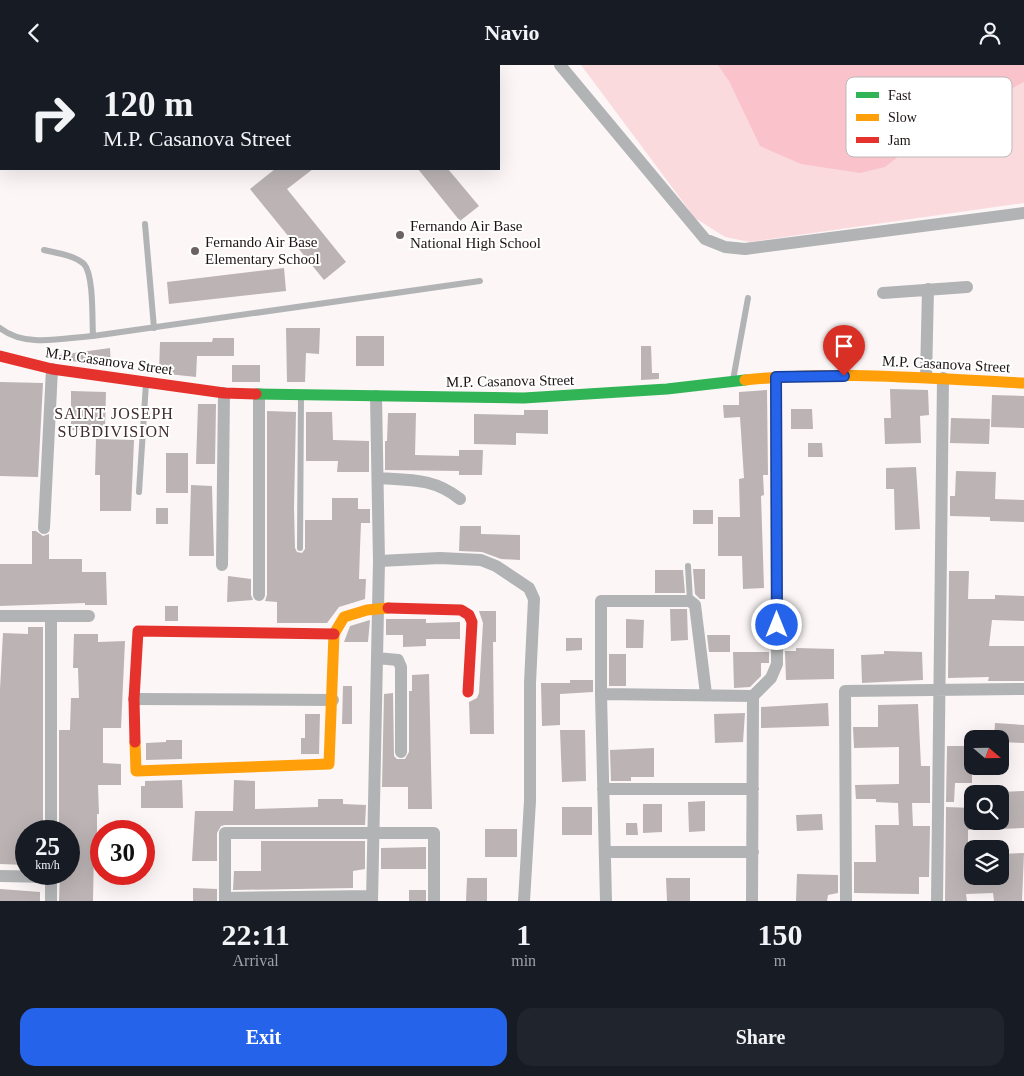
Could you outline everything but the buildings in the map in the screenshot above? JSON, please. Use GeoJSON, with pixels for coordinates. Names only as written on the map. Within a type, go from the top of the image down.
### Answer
{"type":"FeatureCollection","features":[{"type":"Feature","properties":{"kind":"street"},"geometry":{"type":"LineString","coordinates":[[560,65],[705,239],[725,247],[745,249],[1024,213]]}},
{"type":"Feature","properties":{"kind":"street"},"geometry":{"type":"LineString","coordinates":[[883,293],[967,287]]}},
{"type":"Feature","properties":{"kind":"street"},"geometry":{"type":"LineString","coordinates":[[926,377],[928,289]]}},
{"type":"Feature","properties":{"kind":"street","name":"M.P. Casanova Street"},"geometry":{"type":"LineString","coordinates":[[0,356],[52,369],[224,393],[259,394],[524,398],[667,389],[776,377],[926,377],[1024,383]]}},
{"type":"Feature","properties":{"kind":"street"},"geometry":{"type":"LineString","coordinates":[[44,528],[52,369]]}},
{"type":"Feature","properties":{"kind":"street"},"geometry":{"type":"LineString","coordinates":[[752,901],[753,696],[771,678],[777,664],[776,377]]}},
{"type":"Feature","properties":{"kind":"street"},"geometry":{"type":"LineString","coordinates":[[937,901],[943,378]]}},
{"type":"Feature","properties":{"kind":"street"},"geometry":{"type":"LineString","coordinates":[[222,565],[224,393]]}},
{"type":"Feature","properties":{"kind":"street"},"geometry":{"type":"LineString","coordinates":[[258,595],[259,394]]}},
{"type":"Feature","properties":{"kind":"street"},"geometry":{"type":"LineString","coordinates":[[376,396],[379,561],[374,834],[372,899],[225,900],[225,833],[374,834],[434,833],[434,901]]}},
{"type":"Feature","properties":{"kind":"street"},"geometry":{"type":"LineString","coordinates":[[378,478],[423,481],[446,488],[460,499]]}},
{"type":"Feature","properties":{"kind":"street"},"geometry":{"type":"LineString","coordinates":[[379,561],[440,558],[481,560],[496,566],[529,588],[534,599],[530,683],[530,801],[524,901]]}},
{"type":"Feature","properties":{"kind":"street"},"geometry":{"type":"LineString","coordinates":[[606,901],[601,694],[601,601],[690,601],[695,605],[706,694]]}},
{"type":"Feature","properties":{"kind":"street"},"geometry":{"type":"LineString","coordinates":[[334,634],[138,631],[136,637],[134,699],[135,768],[140,771],[329,764],[333,700],[334,634],[345,617],[378,609],[461,610],[469,615],[472,622],[468,692]]}},
{"type":"Feature","properties":{"kind":"street"},"geometry":{"type":"LineString","coordinates":[[0,616],[89,616]]}},
{"type":"Feature","properties":{"kind":"street"},"geometry":{"type":"LineString","coordinates":[[51,616],[51,820]]}},
{"type":"Feature","properties":{"kind":"street"},"geometry":{"type":"LineString","coordinates":[[377,659],[392,658],[398,661],[401,667],[401,752]]}},
{"type":"Feature","properties":{"kind":"street"},"geometry":{"type":"LineString","coordinates":[[846,901],[845,691],[1024,689]]}},
{"type":"Feature","properties":{"kind":"street"},"geometry":{"type":"LineString","coordinates":[[601,694],[753,696]]}},
{"type":"Feature","properties":{"kind":"street"},"geometry":{"type":"LineString","coordinates":[[134,699],[333,700]]}},
{"type":"Feature","properties":{"kind":"street"},"geometry":{"type":"LineString","coordinates":[[603,789],[753,789]]}},
{"type":"Feature","properties":{"kind":"street"},"geometry":{"type":"LineString","coordinates":[[605,853],[753,852]]}},
{"type":"Feature","properties":{"kind":"street"},"geometry":{"type":"LineString","coordinates":[[0,876],[15,876]]}},
{"type":"Feature","properties":{"kind":"street"},"geometry":{"type":"LineString","coordinates":[[51,885],[51,901]]}},
{"type":"Feature","properties":{"kind":"lane"},"geometry":{"type":"LineString","coordinates":[[145,224],[154,328]]}},
{"type":"Feature","properties":{"kind":"lane"},"geometry":{"type":"LineString","coordinates":[[44,250],[69,256],[83,263],[89,273],[93,336]]}},
{"type":"Feature","properties":{"kind":"lane"},"geometry":{"type":"LineString","coordinates":[[0,327],[13,336],[31,341],[93,336],[480,281]]}},
{"type":"Feature","properties":{"kind":"lane"},"geometry":{"type":"LineString","coordinates":[[732,382],[748,298]]}},
{"type":"Feature","properties":{"kind":"lane"},"geometry":{"type":"LineString","coordinates":[[139,492],[146,382]]}},
{"type":"Feature","properties":{"kind":"lane"},"geometry":{"type":"LineString","coordinates":[[300,548],[301,395]]}},
{"type":"Feature","properties":{"kind":"lane"},"geometry":{"type":"LineString","coordinates":[[688,567],[690,601]]}},
{"type":"Feature","properties":{"kind":"shaded area"},"geometry":{"type":"Polygon","coordinates":[[[581,65],[1024,65],[1024,203],[750,242],[725,237],[695,218],[581,65]]]}},
{"type":"Feature","properties":{"kind":"shaded area"},"geometry":{"type":"Polygon","coordinates":[[[718,65],[1024,65],[1024,82],[1012,88],[1012,77],[846,77],[846,157],[898,157],[885,167],[860,173],[801,164],[760,146],[729,81],[718,65]]]}},
{"type":"Feature","properties":{"kind":"traffic: fast"},"geometry":{"type":"LineString","coordinates":[[256,394],[524,398],[667,389],[745,380]]}},
{"type":"Feature","properties":{"kind":"traffic: slow"},"geometry":{"type":"LineString","coordinates":[[745,380],[849,375],[1024,383]]}},
{"type":"Feature","properties":{"kind":"traffic: slow"},"geometry":{"type":"LineString","coordinates":[[135,742],[136,771],[329,764],[334,634],[344,617],[367,610],[388,608]]}},
{"type":"Feature","properties":{"kind":"traffic: jam"},"geometry":{"type":"LineString","coordinates":[[0,356],[52,369],[224,393],[256,394]]}},
{"type":"Feature","properties":{"kind":"traffic: jam"},"geometry":{"type":"LineString","coordinates":[[388,608],[461,610],[469,615],[472,622],[468,692]]}},
{"type":"Feature","properties":{"kind":"traffic: jam"},"geometry":{"type":"LineString","coordinates":[[135,742],[134,699],[138,631],[334,634]]}},
{"type":"Feature","properties":{"kind":"place","name":"Fernando Air Base National High School"},"geometry":{"type":"Point","coordinates":[400,235]}},
{"type":"Feature","properties":{"kind":"place","name":"Fernando Air Base Elementary School"},"geometry":{"type":"Point","coordinates":[195,251]}},
{"type":"Feature","properties":{"kind":"district","name":"SAINT JOSEPH SUBDIVISION"},"geometry":{"type":"Point","coordinates":[114,422]}},
{"type":"Feature","properties":{"kind":"route"},"geometry":{"type":"LineString","coordinates":[[777,625],[776,377],[844,376]]}}]}
